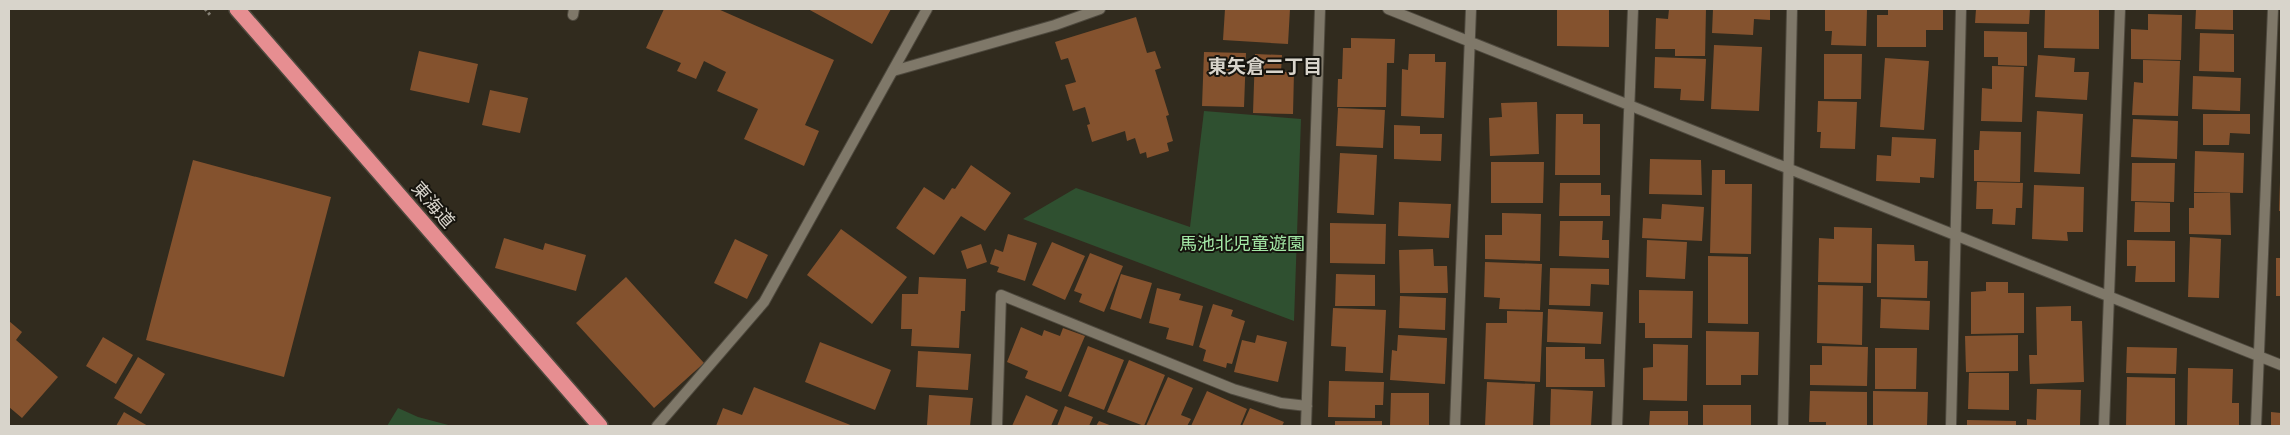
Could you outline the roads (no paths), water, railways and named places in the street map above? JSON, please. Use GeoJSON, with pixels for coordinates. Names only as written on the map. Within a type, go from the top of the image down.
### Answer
{"type":"FeatureCollection","features":[{"type":"Feature","properties":{"kind":"highway","name":"東海道"},"geometry":{"type":"LineString","coordinates":[[237,9],[600,426]]}},
{"type":"Feature","properties":{"kind":"street"},"geometry":{"type":"LineString","coordinates":[[657,426],[764,302],[927,9]]}},
{"type":"Feature","properties":{"kind":"street"},"geometry":{"type":"LineString","coordinates":[[892,71],[1055,25],[1100,9]]}},
{"type":"Feature","properties":{"kind":"street"},"geometry":{"type":"LineString","coordinates":[[1306,426],[1320,9]]}},
{"type":"Feature","properties":{"kind":"street"},"geometry":{"type":"LineString","coordinates":[[1388,9],[2281,365]]}},
{"type":"Feature","properties":{"kind":"street"},"geometry":{"type":"LineString","coordinates":[[1455,426],[1471,9]]}},
{"type":"Feature","properties":{"kind":"street"},"geometry":{"type":"LineString","coordinates":[[1617,426],[1633,9]]}},
{"type":"Feature","properties":{"kind":"street"},"geometry":{"type":"LineString","coordinates":[[1783,426],[1792,9]]}},
{"type":"Feature","properties":{"kind":"street"},"geometry":{"type":"LineString","coordinates":[[1951,426],[1961,9]]}},
{"type":"Feature","properties":{"kind":"street"},"geometry":{"type":"LineString","coordinates":[[2104,426],[2120,9]]}},
{"type":"Feature","properties":{"kind":"street"},"geometry":{"type":"LineString","coordinates":[[2256,426],[2273,9]]}},
{"type":"Feature","properties":{"kind":"street"},"geometry":{"type":"LineString","coordinates":[[997,426],[1001,295],[1233,389],[1281,403],[1307,406]]}},
{"type":"Feature","properties":{"kind":"district","name":"東矢倉二丁目"},"geometry":{"type":"Point","coordinates":[1265,66]}},
{"type":"Feature","properties":{"kind":"park label","name":"馬池北児童遊園"},"geometry":{"type":"Point","coordinates":[1242,244]}}]}
